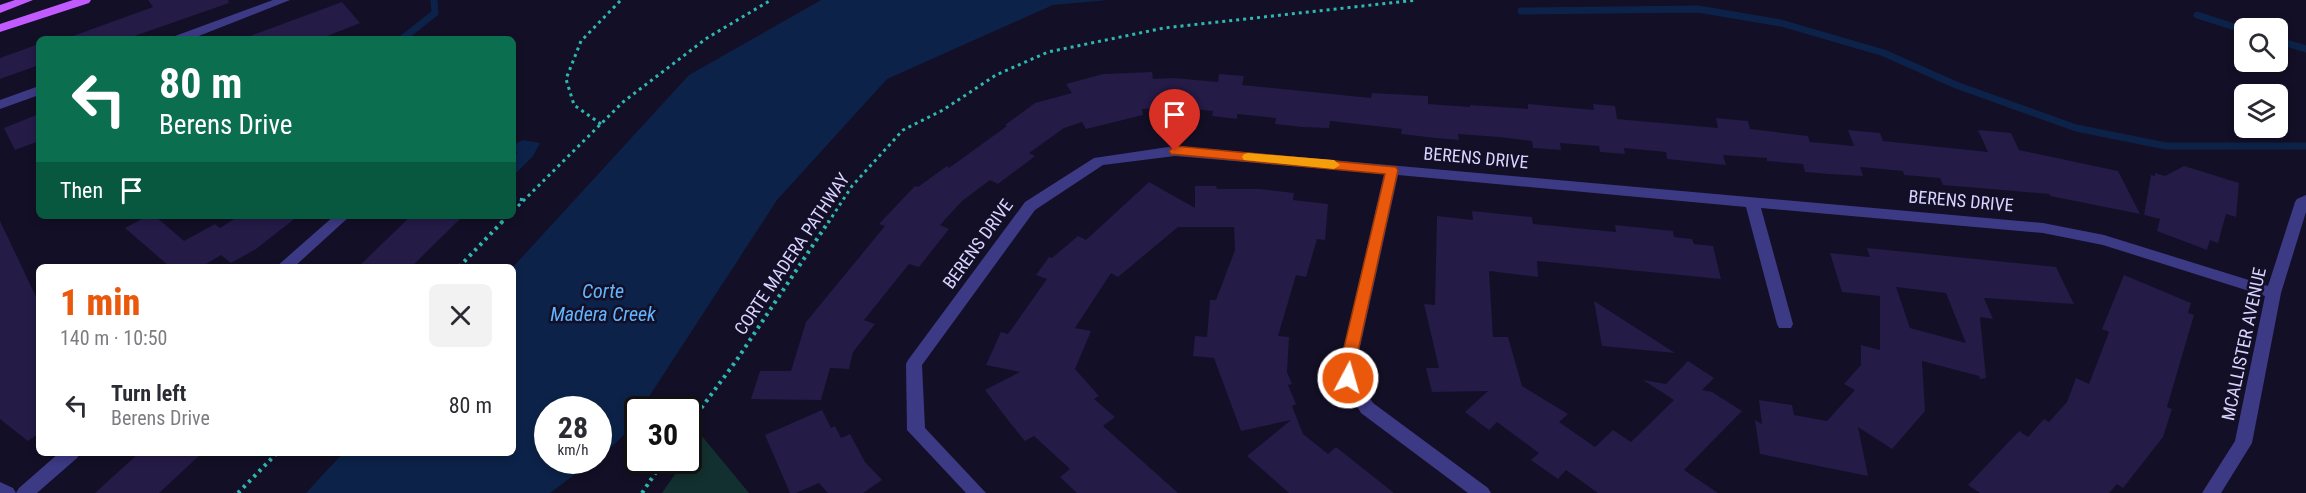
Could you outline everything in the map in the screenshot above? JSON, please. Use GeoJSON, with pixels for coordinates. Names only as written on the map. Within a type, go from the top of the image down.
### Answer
{"type":"FeatureCollection","features":[{"type":"Feature","properties":{"kind":"main road"},"geometry":{"type":"LineString","coordinates":[[0,9],[27,0]]}},
{"type":"Feature","properties":{"kind":"main road"},"geometry":{"type":"LineString","coordinates":[[0,28],[85,0]]}},
{"type":"Feature","properties":{"kind":"street"},"geometry":{"type":"LineString","coordinates":[[187,36],[284,0]]}},
{"type":"Feature","properties":{"kind":"street"},"geometry":{"type":"LineString","coordinates":[[0,105],[36,91]]}},
{"type":"Feature","properties":{"kind":"street","name":"BERENS DRIVE"},"geometry":{"type":"LineString","coordinates":[[977,493],[916,430],[914,364],[1030,206],[1099,161],[1175,151],[2043,228],[2104,240],[2273,293]]}},
{"type":"Feature","properties":{"kind":"street"},"geometry":{"type":"LineString","coordinates":[[1392,170],[1350,356],[1348,378],[1367,408],[1482,493]]}},
{"type":"Feature","properties":{"kind":"street","name":"MCALLISTER AVENUE"},"geometry":{"type":"LineString","coordinates":[[2211,493],[2242,443],[2273,293],[2291,231],[2302,202],[2306,200]]}},
{"type":"Feature","properties":{"kind":"street"},"geometry":{"type":"LineString","coordinates":[[1752,202],[1785,324]]}},
{"type":"Feature","properties":{"kind":"street"},"geometry":{"type":"LineString","coordinates":[[287,264],[340,219]]}},
{"type":"Feature","properties":{"kind":"street"},"geometry":{"type":"LineString","coordinates":[[25,493],[68,456]]}},
{"type":"Feature","properties":{"kind":"street"},"geometry":{"type":"LineString","coordinates":[[0,490],[7,493]]}},
{"type":"Feature","properties":{"kind":"path"},"geometry":{"type":"LineString","coordinates":[[601,124],[574,105],[566,79],[581,41],[621,0]]}},
{"type":"Feature","properties":{"kind":"path"},"geometry":{"type":"LineString","coordinates":[[516,208],[623,102],[707,38],[771,0]]}},
{"type":"Feature","properties":{"kind":"path","name":"CORTE MADERA PATHWAY"},"geometry":{"type":"LineString","coordinates":[[702,407],[736,361],[852,186],[903,130],[943,110],[996,75],[1048,52],[1164,28],[1417,0]]}},
{"type":"Feature","properties":{"kind":"path"},"geometry":{"type":"LineString","coordinates":[[516,199],[524,200]]}},
{"type":"Feature","properties":{"kind":"path"},"geometry":{"type":"LineString","coordinates":[[462,264],[505,219]]}},
{"type":"Feature","properties":{"kind":"path"},"geometry":{"type":"LineString","coordinates":[[238,493],[274,456]]}},
{"type":"Feature","properties":{"kind":"path"},"geometry":{"type":"LineString","coordinates":[[642,493],[655,474]]}},
{"type":"Feature","properties":{"kind":"green space"},"geometry":{"type":"Polygon","coordinates":[[[702,436],[749,493],[662,493],[675,474],[702,474],[702,436]]]}},
{"type":"Feature","properties":{"kind":"water","name":"Corte Madera Creek"},"geometry":{"type":"Polygon","coordinates":[[[821,0],[1109,0],[1053,5],[887,79],[777,200],[649,396],[624,396],[624,434],[617,442],[612,446],[612,396],[534,396],[534,474],[576,474],[550,493],[306,493],[340,456],[516,456],[516,264],[689,75],[821,0]]]}},
{"type":"Feature","properties":{"kind":"water"},"geometry":{"type":"Polygon","coordinates":[[[523,140],[540,143],[533,156],[516,173],[516,154],[518,153],[516,144],[523,140]]]}},
{"type":"Feature","properties":{"kind":"building"},"geometry":{"type":"Polygon","coordinates":[[[148,0],[228,0],[229,3],[135,36],[73,36],[153,7],[148,0]]]}},
{"type":"Feature","properties":{"kind":"building"},"geometry":{"type":"Polygon","coordinates":[[[342,2],[360,23],[328,36],[250,36],[342,2]]]}},
{"type":"Feature","properties":{"kind":"building"},"geometry":{"type":"Polygon","coordinates":[[[36,45],[36,66],[0,79],[0,58],[36,45]]]}},
{"type":"Feature","properties":{"kind":"building"},"geometry":{"type":"Polygon","coordinates":[[[1152,72],[1153,79],[1174,78],[1218,82],[1219,74],[1244,76],[1242,85],[1371,98],[1372,93],[1428,96],[1428,104],[1528,109],[1528,104],[1594,110],[1593,104],[1615,106],[1617,119],[1718,128],[1716,118],[1748,121],[1750,129],[1808,136],[1810,142],[1854,146],[1848,130],[1880,133],[1883,141],[1988,152],[1978,130],[2011,133],[2019,150],[2118,171],[2140,214],[2050,196],[2050,194],[1943,185],[1940,178],[1904,175],[1903,171],[1860,167],[1863,176],[1829,174],[1805,172],[1803,164],[1767,161],[1767,158],[1723,155],[1726,165],[1667,159],[1666,152],[1624,148],[1625,154],[1600,152],[1599,146],[1560,143],[1561,150],[1533,148],[1532,141],[1498,137],[1458,134],[1459,140],[1401,134],[1402,129],[1330,121],[1329,128],[1302,127],[1275,124],[1276,118],[1237,114],[1237,119],[1212,116],[1213,111],[1169,107],[1142,109],[1143,115],[1086,129],[1082,122],[1064,128],[1029,153],[1035,156],[998,184],[990,180],[962,201],[940,225],[949,229],[919,267],[909,264],[864,320],[875,324],[853,352],[849,369],[830,368],[821,400],[751,399],[760,371],[791,371],[806,322],[885,226],[879,224],[915,186],[918,187],[947,166],[949,168],[1035,103],[1072,93],[1066,84],[1103,74],[1152,72]]]}},
{"type":"Feature","properties":{"kind":"building"},"geometry":{"type":"Polygon","coordinates":[[[36,115],[36,142],[15,150],[4,128],[36,115]]]}},
{"type":"Feature","properties":{"kind":"building"},"geometry":{"type":"Polygon","coordinates":[[[2184,166],[2239,183],[2236,217],[2226,214],[2218,243],[2210,240],[2207,250],[2157,231],[2160,219],[2144,215],[2151,175],[2155,176],[2155,173],[2165,176],[2184,166]]]}},
{"type":"Feature","properties":{"kind":"building"},"geometry":{"type":"Polygon","coordinates":[[[1149,182],[1195,208],[1195,186],[1294,193],[1293,200],[1328,204],[1325,240],[1317,239],[1306,277],[1296,275],[1278,336],[1289,337],[1287,372],[1292,384],[1288,385],[1296,404],[1292,406],[1303,434],[1328,454],[1336,447],[1394,493],[1289,493],[1247,456],[1291,420],[1241,431],[1214,358],[1193,356],[1195,336],[1207,337],[1210,300],[1216,300],[1235,250],[1234,227],[1178,227],[1118,277],[1111,273],[1075,328],[1091,331],[1075,369],[1099,396],[1094,399],[1115,417],[1103,426],[1178,493],[1077,493],[1060,477],[1070,469],[1034,436],[1025,441],[1011,424],[985,390],[1020,372],[986,365],[1001,332],[1008,334],[1047,279],[1036,275],[1049,257],[1052,258],[1078,236],[1086,240],[1149,182]]]}},
{"type":"Feature","properties":{"kind":"building"},"geometry":{"type":"Polygon","coordinates":[[[1472,211],[1532,217],[1533,224],[1616,232],[1615,225],[1673,231],[1674,237],[1692,239],[1694,244],[1713,246],[1721,279],[1537,261],[1538,277],[1489,271],[1493,337],[1508,337],[1522,386],[1568,414],[1559,422],[1595,447],[1613,430],[1631,442],[1674,400],[1643,380],[1666,384],[1688,361],[1714,378],[1702,390],[1712,392],[1742,411],[1684,470],[1718,493],[1598,493],[1566,470],[1558,479],[1531,460],[1539,453],[1497,422],[1489,430],[1465,412],[1488,391],[1432,392],[1426,368],[1439,368],[1424,304],[1435,305],[1437,216],[1473,220],[1472,211]]]}},
{"type":"Feature","properties":{"kind":"building"},"geometry":{"type":"Polygon","coordinates":[[[142,219],[158,219],[184,241],[215,224],[220,228],[234,219],[294,219],[256,249],[231,263],[221,255],[206,264],[167,264],[125,228],[142,219]]]}},
{"type":"Feature","properties":{"kind":"building"},"geometry":{"type":"Polygon","coordinates":[[[408,219],[460,219],[414,264],[361,264],[408,219]]]}},
{"type":"Feature","properties":{"kind":"building"},"geometry":{"type":"Polygon","coordinates":[[[0,221],[36,297],[36,435],[28,441],[0,419],[0,221]]]}},
{"type":"Feature","properties":{"kind":"building"},"geometry":{"type":"Polygon","coordinates":[[[1867,248],[2056,267],[2074,304],[1984,298],[1993,319],[1980,317],[1986,378],[1980,379],[1979,376],[1922,361],[1925,411],[1892,449],[1858,427],[1868,476],[1760,454],[1755,420],[1762,424],[1759,400],[1792,405],[1794,415],[1827,421],[1855,390],[1844,384],[1861,365],[1861,345],[1880,350],[1880,296],[1842,292],[1830,253],[1870,257],[1867,248]],[[1896,287],[1910,328],[1966,343],[1946,293],[1896,287]]]}},
{"type":"Feature","properties":{"kind":"building"},"geometry":{"type":"Polygon","coordinates":[[[2124,275],[2191,303],[2188,313],[2194,315],[2167,407],[2172,409],[2163,437],[2123,488],[2117,484],[2109,493],[1980,493],[1968,485],[2019,431],[2028,437],[2044,419],[2049,422],[2067,402],[2076,378],[2089,384],[2109,332],[2102,329],[2124,275]]]}},
{"type":"Feature","properties":{"kind":"building"},"geometry":{"type":"Polygon","coordinates":[[[1594,301],[1675,353],[1602,346],[1594,301]]]}},
{"type":"Feature","properties":{"kind":"building"},"geometry":{"type":"Polygon","coordinates":[[[822,410],[831,428],[835,426],[841,438],[850,434],[865,462],[882,480],[863,493],[828,493],[819,483],[796,493],[790,493],[765,435],[822,410]]]}},
{"type":"Feature","properties":{"kind":"building"},"geometry":{"type":"Polygon","coordinates":[[[136,456],[199,456],[159,493],[95,493],[136,456]]]}},
{"type":"Feature","properties":{"kind":"waterway"},"geometry":{"type":"LineString","coordinates":[[406,36],[435,13],[434,0]]}},
{"type":"Feature","properties":{"kind":"waterway"},"geometry":{"type":"LineString","coordinates":[[1521,11],[1698,9],[1781,23],[1884,53],[1956,85],[2076,128],[2166,146],[2306,146]]}},
{"type":"Feature","properties":{"kind":"waterway"},"geometry":{"type":"LineString","coordinates":[[2197,15],[2234,27]]}},
{"type":"Feature","properties":{"kind":"waterway"},"geometry":{"type":"LineString","coordinates":[[2288,43],[2306,49]]}},
{"type":"Feature","properties":{"kind":"slow traffic"},"geometry":{"type":"LineString","coordinates":[[1248,157],[1334,165]]}},
{"type":"Feature","properties":{"kind":"route"},"geometry":{"type":"LineString","coordinates":[[1175,151],[1392,170],[1350,356],[1348,378]]}}]}
